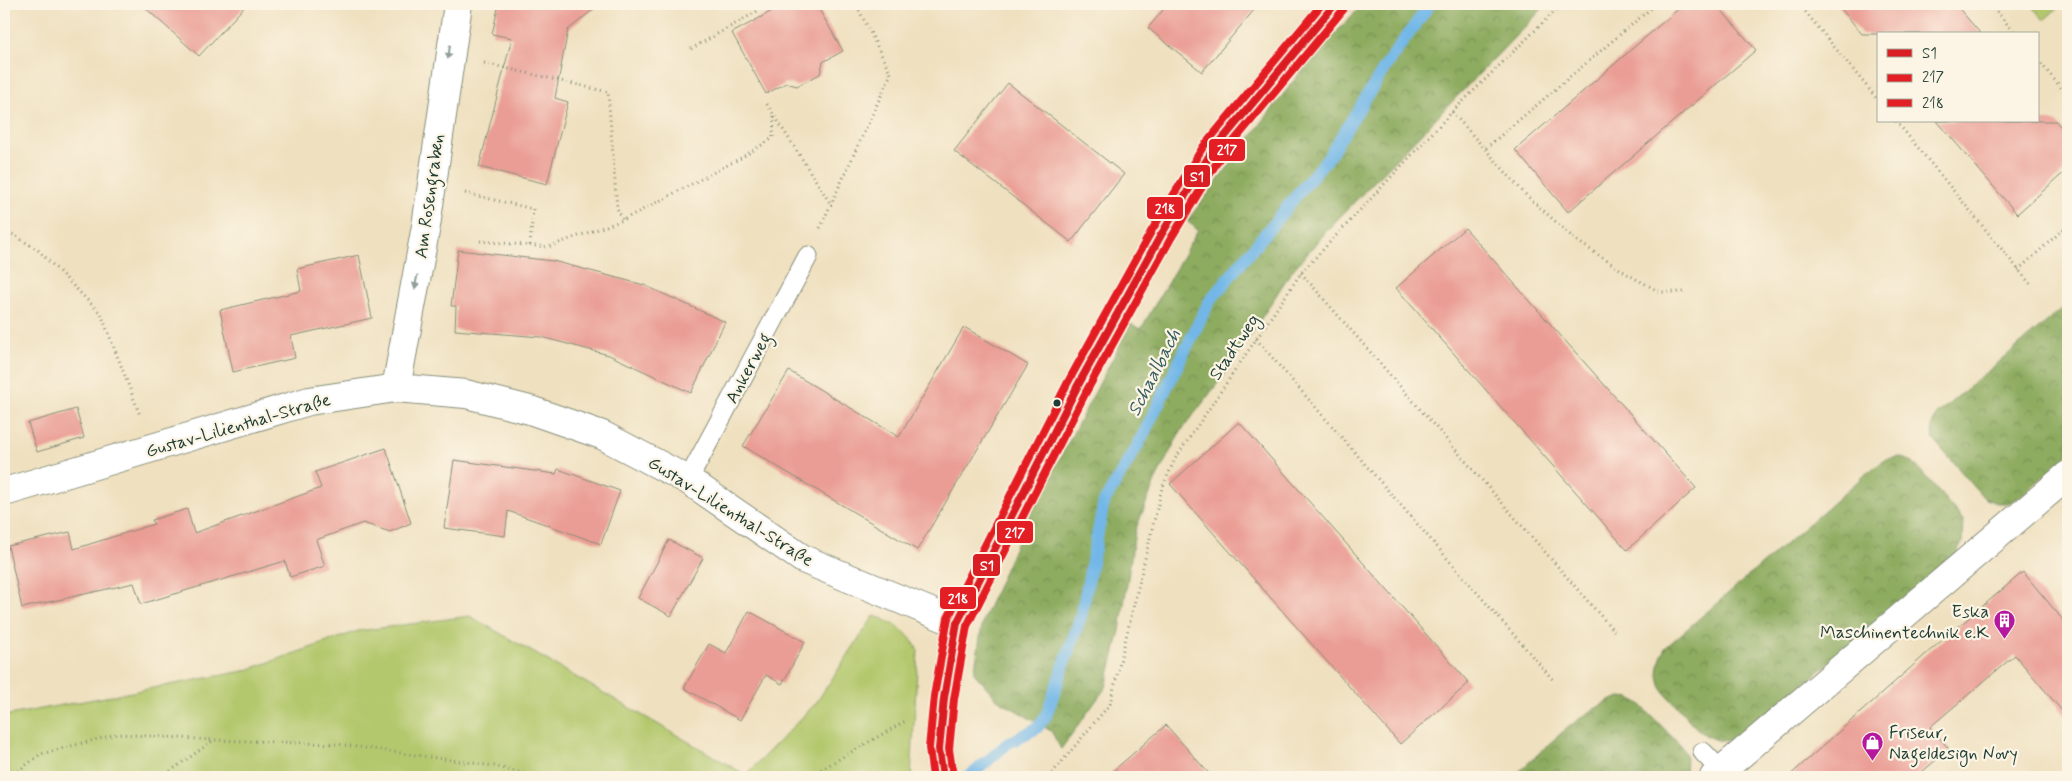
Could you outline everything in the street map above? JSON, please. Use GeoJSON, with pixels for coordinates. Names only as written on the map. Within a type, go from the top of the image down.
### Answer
{"type":"FeatureCollection","features":[{"type":"Feature","properties":{"kind":"street","name":"Am Rosengraben"},"geometry":{"type":"LineString","coordinates":[[396,388],[426,226],[449,54],[458,4]]}},
{"type":"Feature","properties":{"kind":"street"},"geometry":{"type":"LineString","coordinates":[[943,777],[939,748],[944,698],[957,623],[1077,387],[1161,235],[1211,154],[1335,4]]}},
{"type":"Feature","properties":{"kind":"street","name":"Gustav-Lilienthal-Straße"},"geometry":{"type":"LineString","coordinates":[[8,491],[309,401],[396,388],[466,394],[530,410],[602,435],[688,480],[803,559],[957,623]]}},
{"type":"Feature","properties":{"kind":"street"},"geometry":{"type":"LineString","coordinates":[[1713,767],[2068,476]]}},
{"type":"Feature","properties":{"kind":"lane","name":"Ankerweg"},"geometry":{"type":"LineString","coordinates":[[688,480],[808,256]]}},
{"type":"Feature","properties":{"kind":"path"},"geometry":{"type":"LineString","coordinates":[[691,49],[770,4]]}},
{"type":"Feature","properties":{"kind":"path"},"geometry":{"type":"LineString","coordinates":[[808,256],[830,203],[891,74],[856,4]]}},
{"type":"Feature","properties":{"kind":"path","name":"Stadtweg"},"geometry":{"type":"LineString","coordinates":[[1049,777],[1110,704],[1162,488],[1175,459],[1301,273],[1452,112],[1562,4]]}},
{"type":"Feature","properties":{"kind":"path"},"geometry":{"type":"LineString","coordinates":[[1486,148],[1656,4]]}},
{"type":"Feature","properties":{"kind":"path"},"geometry":{"type":"LineString","coordinates":[[1799,4],[1877,99]]}},
{"type":"Feature","properties":{"kind":"path"},"geometry":{"type":"LineString","coordinates":[[1990,4],[2014,32]]}},
{"type":"Feature","properties":{"kind":"path"},"geometry":{"type":"LineString","coordinates":[[449,54],[608,92],[617,208],[623,220]]}},
{"type":"Feature","properties":{"kind":"path"},"geometry":{"type":"LineString","coordinates":[[2040,62],[2068,96]]}},
{"type":"Feature","properties":{"kind":"path"},"geometry":{"type":"LineString","coordinates":[[767,104],[830,203]]}},
{"type":"Feature","properties":{"kind":"path"},"geometry":{"type":"LineString","coordinates":[[1452,112],[1525,194],[1577,241],[1629,275],[1660,292],[1685,292]]}},
{"type":"Feature","properties":{"kind":"path"},"geometry":{"type":"LineString","coordinates":[[480,241],[548,247],[623,220],[741,158],[773,138],[774,114]]}},
{"type":"Feature","properties":{"kind":"path"},"geometry":{"type":"LineString","coordinates":[[1897,122],[2032,286]]}},
{"type":"Feature","properties":{"kind":"path"},"geometry":{"type":"LineString","coordinates":[[431,184],[533,209],[530,246]]}},
{"type":"Feature","properties":{"kind":"path"},"geometry":{"type":"LineString","coordinates":[[2018,270],[2068,225]]}},
{"type":"Feature","properties":{"kind":"path"},"geometry":{"type":"LineString","coordinates":[[4,230],[38,250],[101,314],[152,448]]}},
{"type":"Feature","properties":{"kind":"path"},"geometry":{"type":"LineString","coordinates":[[1301,273],[1614,631]]}},
{"type":"Feature","properties":{"kind":"path"},"geometry":{"type":"LineString","coordinates":[[1256,339],[1554,681]]}},
{"type":"Feature","properties":{"kind":"path"},"geometry":{"type":"LineString","coordinates":[[808,777],[944,698]]}},
{"type":"Feature","properties":{"kind":"path"},"geometry":{"type":"LineString","coordinates":[[10,777],[41,754],[117,734],[214,740],[337,744],[494,766],[538,777]]}},
{"type":"Feature","properties":{"kind":"path"},"geometry":{"type":"LineString","coordinates":[[162,777],[214,740]]}},
{"type":"Feature","properties":{"kind":"green space"},"geometry":{"type":"Polygon","coordinates":[[[1363,4],[1542,4],[1545,6],[1332,225],[1291,272],[1230,367],[1179,434],[1155,481],[1135,531],[1120,631],[1106,687],[1061,749],[1051,731],[997,699],[974,673],[983,620],[1023,528],[1131,324],[1141,329],[1198,230],[1187,221],[1308,62],[1363,4]]]}},
{"type":"Feature","properties":{"kind":"green space"},"geometry":{"type":"Polygon","coordinates":[[[2031,4],[2062,4],[2044,20],[2031,4]]]}},
{"type":"Feature","properties":{"kind":"green space"},"geometry":{"type":"Polygon","coordinates":[[[2068,304],[2068,455],[2019,498],[2008,503],[1997,503],[1984,498],[1933,439],[1931,427],[1937,414],[2068,304]]]}},
{"type":"Feature","properties":{"kind":"green space"},"geometry":{"type":"Polygon","coordinates":[[[1899,457],[1913,462],[1963,520],[1962,543],[1956,555],[1740,739],[1719,740],[1704,734],[1690,722],[1661,688],[1658,676],[1659,666],[1665,648],[1872,469],[1887,459],[1899,457]]]}},
{"type":"Feature","properties":{"kind":"green space"},"geometry":{"type":"Polygon","coordinates":[[[470,616],[746,775],[816,703],[874,616],[881,618],[905,632],[918,650],[911,777],[4,777],[4,716],[244,671],[358,631],[470,616]]]}},
{"type":"Feature","properties":{"kind":"green space"},"geometry":{"type":"Polygon","coordinates":[[[1620,697],[1631,698],[1640,704],[1681,746],[1686,755],[1685,777],[1513,777],[1550,743],[1590,711],[1620,697]]]}},
{"type":"Feature","properties":{"kind":"building"},"geometry":{"type":"Polygon","coordinates":[[[141,4],[247,4],[199,56],[141,4]]]}},
{"type":"Feature","properties":{"kind":"building"},"geometry":{"type":"Polygon","coordinates":[[[499,4],[600,4],[568,30],[555,98],[568,102],[547,184],[479,167],[512,38],[492,34],[499,4]]]}},
{"type":"Feature","properties":{"kind":"building"},"geometry":{"type":"Polygon","coordinates":[[[785,4],[816,4],[843,51],[823,62],[820,74],[797,86],[786,83],[766,94],[732,33],[785,4]]]}},
{"type":"Feature","properties":{"kind":"building"},"geometry":{"type":"Polygon","coordinates":[[[1168,4],[1259,4],[1202,72],[1148,28],[1168,4]]]}},
{"type":"Feature","properties":{"kind":"building"},"geometry":{"type":"Polygon","coordinates":[[[1684,4],[1716,4],[1756,50],[1568,212],[1515,150],[1684,4]]]}},
{"type":"Feature","properties":{"kind":"building"},"geometry":{"type":"Polygon","coordinates":[[[1837,4],[1955,4],[1979,32],[1877,32],[1877,34],[1862,34],[1837,4]]]}},
{"type":"Feature","properties":{"kind":"building"},"geometry":{"type":"Polygon","coordinates":[[[1008,83],[1124,174],[1071,242],[954,151],[1008,83]]]}},
{"type":"Feature","properties":{"kind":"building"},"geometry":{"type":"Polygon","coordinates":[[[2056,121],[2068,136],[2068,169],[2017,214],[1938,122],[2056,121]]]}},
{"type":"Feature","properties":{"kind":"building"},"geometry":{"type":"Polygon","coordinates":[[[1465,228],[1696,488],[1627,550],[1396,288],[1465,228]]]}},
{"type":"Feature","properties":{"kind":"building"},"geometry":{"type":"Polygon","coordinates":[[[458,250],[553,261],[644,285],[725,322],[691,393],[609,355],[541,337],[455,330],[456,306],[451,306],[458,250]]]}},
{"type":"Feature","properties":{"kind":"building"},"geometry":{"type":"Polygon","coordinates":[[[359,255],[372,318],[291,336],[295,358],[233,372],[220,310],[301,291],[297,269],[359,255]]]}},
{"type":"Feature","properties":{"kind":"building"},"geometry":{"type":"Polygon","coordinates":[[[964,327],[1028,365],[917,550],[743,446],[789,371],[899,437],[964,327]]]}},
{"type":"Feature","properties":{"kind":"building"},"geometry":{"type":"Polygon","coordinates":[[[76,409],[84,438],[37,452],[28,423],[76,409]]]}},
{"type":"Feature","properties":{"kind":"building"},"geometry":{"type":"Polygon","coordinates":[[[1239,422],[1469,683],[1400,744],[1170,484],[1239,422]]]}},
{"type":"Feature","properties":{"kind":"building"},"geometry":{"type":"Polygon","coordinates":[[[386,448],[411,523],[390,532],[363,523],[316,540],[325,566],[290,577],[285,561],[141,604],[134,583],[22,608],[8,546],[70,532],[74,549],[154,524],[152,520],[187,509],[194,533],[321,488],[315,472],[386,448]]]}},
{"type":"Feature","properties":{"kind":"building"},"geometry":{"type":"Polygon","coordinates":[[[454,460],[556,474],[558,469],[620,491],[601,544],[508,511],[505,536],[444,528],[454,460]]]}},
{"type":"Feature","properties":{"kind":"building"},"geometry":{"type":"Polygon","coordinates":[[[669,540],[703,558],[671,616],[638,598],[669,540]]]}},
{"type":"Feature","properties":{"kind":"building"},"geometry":{"type":"Polygon","coordinates":[[[2023,572],[2068,626],[2068,718],[2015,655],[1930,727],[1949,749],[1916,777],[1788,777],[1926,654],[2023,572]]]}},
{"type":"Feature","properties":{"kind":"building"},"geometry":{"type":"Polygon","coordinates":[[[749,611],[805,642],[782,684],[766,675],[740,720],[684,688],[709,644],[726,653],[749,611]]]}},
{"type":"Feature","properties":{"kind":"building"},"geometry":{"type":"Polygon","coordinates":[[[1166,725],[1212,777],[1106,777],[1166,725]]]}},
{"type":"Feature","properties":{"kind":"waterway","name":"Schaalbach"},"geometry":{"type":"LineString","coordinates":[[969,777],[1007,744],[1037,728],[1046,716],[1081,616],[1104,502],[1138,445],[1209,302],[1329,156],[1389,61],[1430,4]]}},
{"type":"Feature","properties":{"kind":"transit line","name":"218"},"geometry":{"type":"LineString","coordinates":[[933,777],[929,748],[934,696],[948,618],[1068,382],[1152,230],[1203,147],[1322,4]]}},
{"type":"Feature","properties":{"kind":"transit line","name":"S1"},"geometry":{"type":"LineString","coordinates":[[943,777],[939,749],[944,698],[957,623],[1077,387],[1161,235],[1211,153],[1335,4]]}},
{"type":"Feature","properties":{"kind":"transit line","name":"217"},"geometry":{"type":"LineString","coordinates":[[953,776],[949,749],[954,699],[967,626],[1086,392],[1170,240],[1219,159],[1343,10]]}},
{"type":"Feature","properties":{"kind":"place","name":"Eska Maschinentechnik e.K"},"geometry":{"type":"Point","coordinates":[2005,640]}},
{"type":"Feature","properties":{"kind":"place","name":"Friseur, Nageldesign Novy"},"geometry":{"type":"Point","coordinates":[1873,761]}}]}
